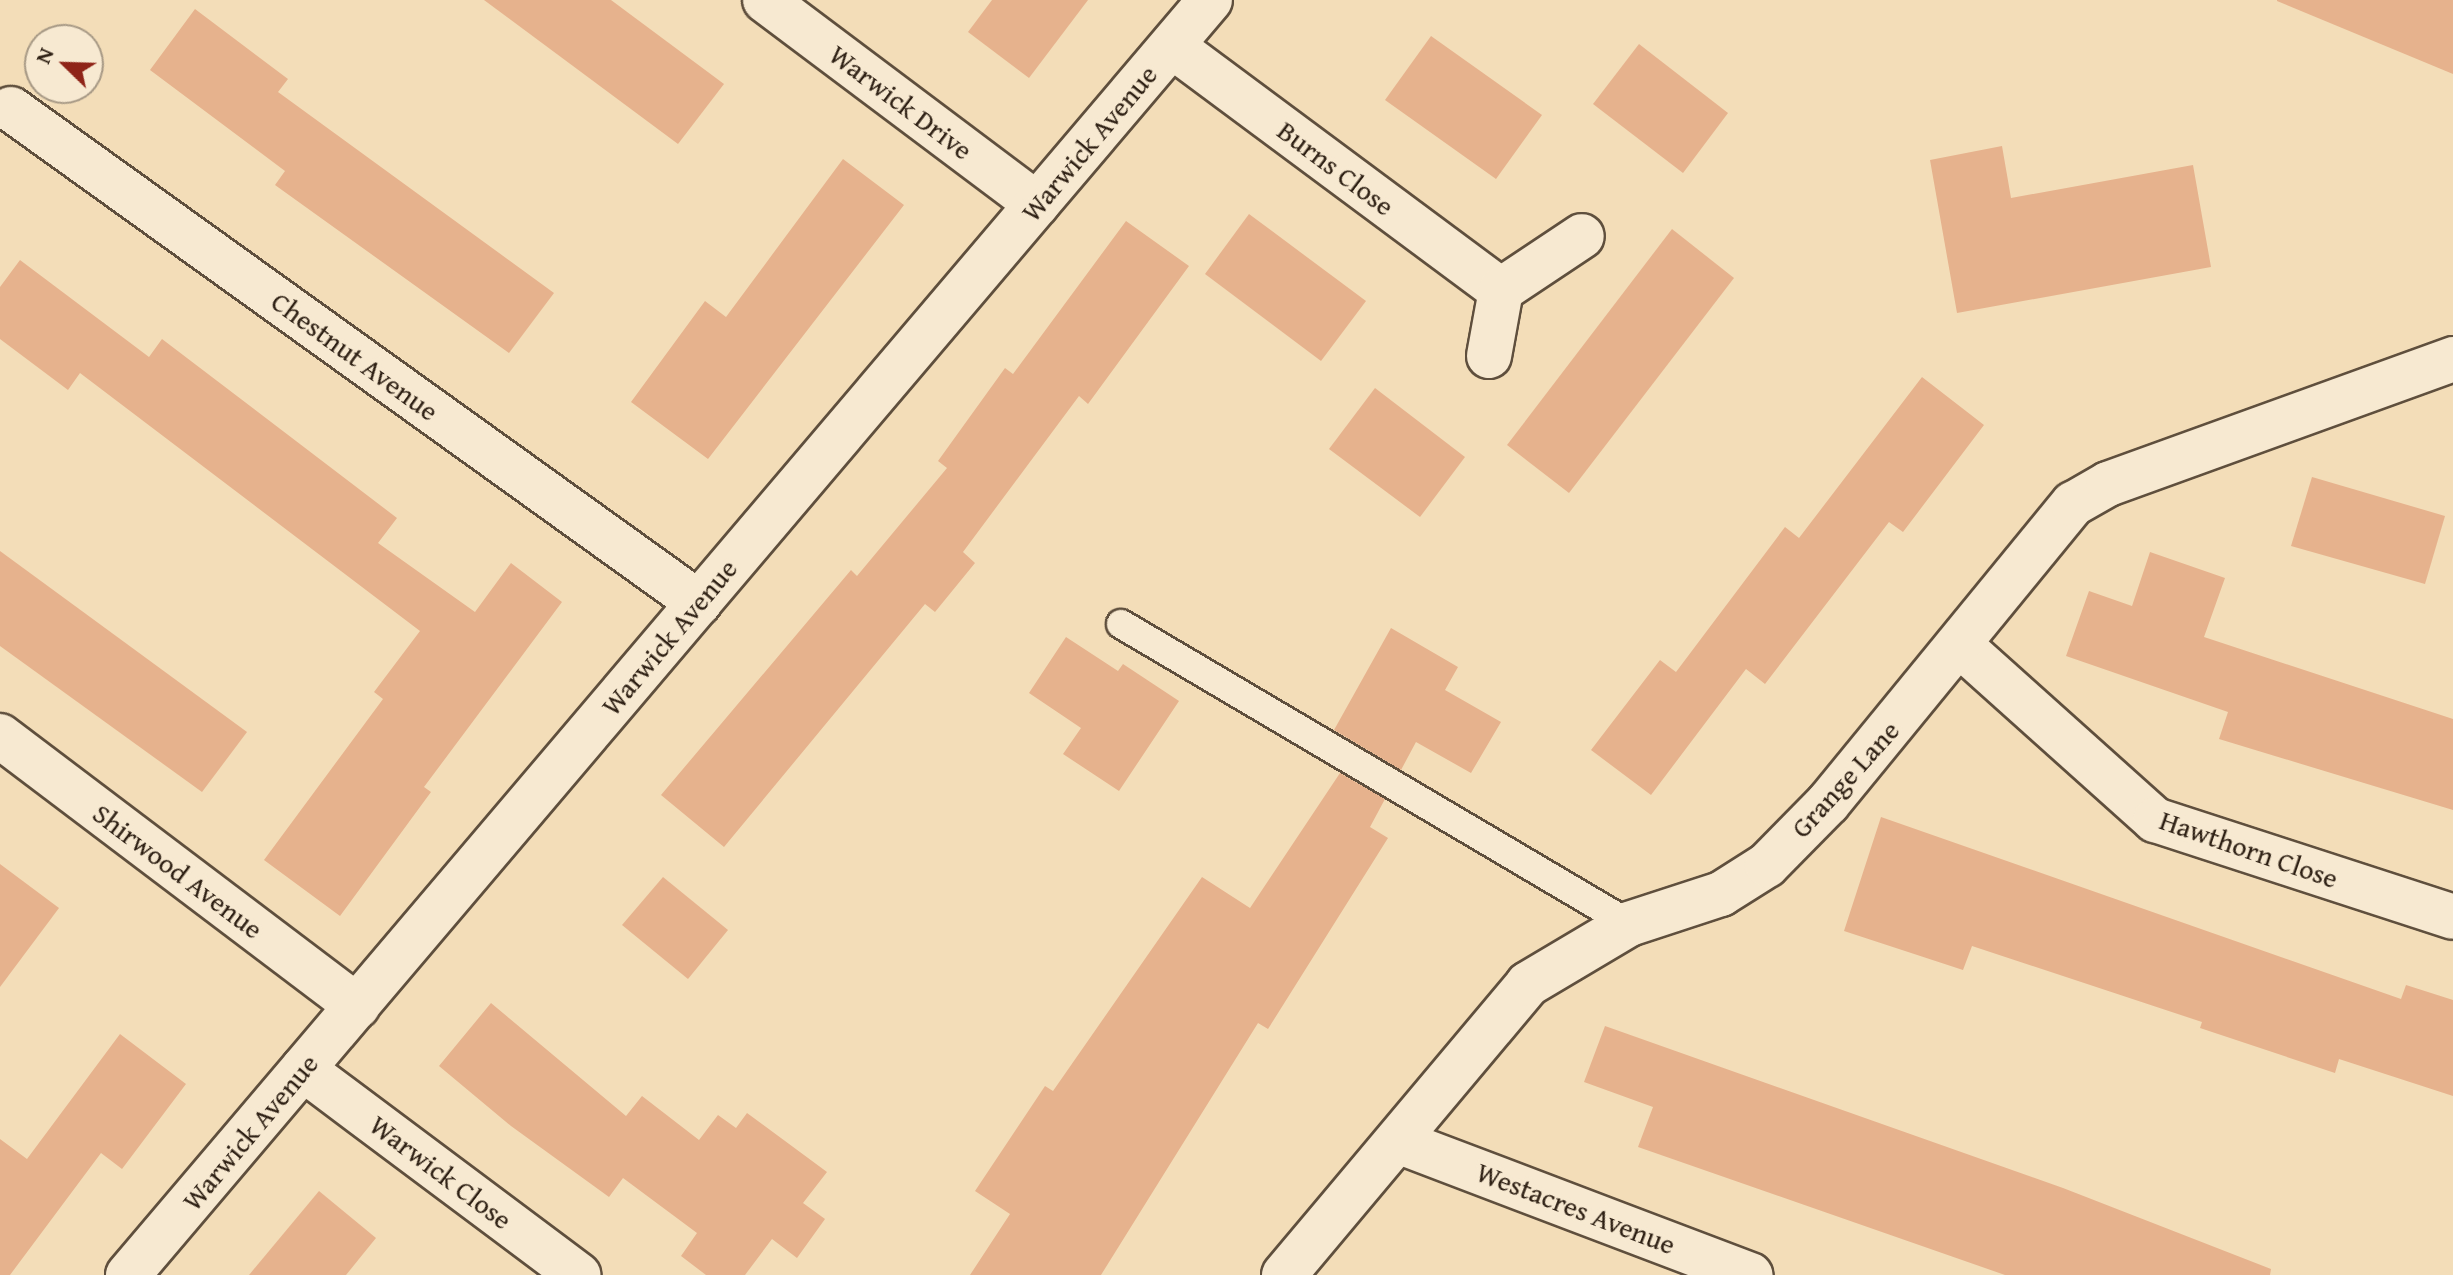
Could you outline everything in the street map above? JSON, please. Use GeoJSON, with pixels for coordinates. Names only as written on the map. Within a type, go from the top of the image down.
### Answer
{"type":"FeatureCollection","features":[{"type":"Feature","properties":{"kind":"street","name":"Warwick Drive"},"geometry":{"type":"LineString","coordinates":[[765,0],[1037,204]]}},
{"type":"Feature","properties":{"kind":"street","name":"Warwick Avenue"},"geometry":{"type":"LineString","coordinates":[[128,1275],[1210,0]]}},
{"type":"Feature","properties":{"kind":"street","name":"Burns Close"},"geometry":{"type":"LineString","coordinates":[[1172,46],[1501,290]]}},
{"type":"Feature","properties":{"kind":"street","name":"Chestnut Avenue"},"geometry":{"type":"LineString","coordinates":[[11,109],[699,603]]}},
{"type":"Feature","properties":{"kind":"street"},"geometry":{"type":"LineString","coordinates":[[1489,356],[1501,290],[1582,236]]}},
{"type":"Feature","properties":{"kind":"street","name":"Grange Lane"},"geometry":{"type":"LineString","coordinates":[[1284,1275],[1400,1142],[1528,984],[1629,924],[1721,894],[1767,865],[1828,803],[1961,646],[2073,504],[2108,484],[2453,359]]}},
{"type":"Feature","properties":{"kind":"street","name":"Hawthorn Close"},"geometry":{"type":"LineString","coordinates":[[1961,646],[2155,820],[2453,917]]}},
{"type":"Feature","properties":{"kind":"street","name":"Shirwood Avenue"},"geometry":{"type":"LineString","coordinates":[[0,736],[357,1006]]}},
{"type":"Feature","properties":{"kind":"street","name":"Warwick Close"},"geometry":{"type":"LineString","coordinates":[[303,1069],[578,1275]]}},
{"type":"Feature","properties":{"kind":"street","name":"Westacres Avenue"},"geometry":{"type":"LineString","coordinates":[[1400,1142],[1751,1275]]}},
{"type":"Feature","properties":{"kind":"lane"},"geometry":{"type":"LineString","coordinates":[[1121,624],[1629,924]]}},
{"type":"Feature","properties":{"kind":"building"},"geometry":{"type":"Polygon","coordinates":[[[484,0],[611,0],[724,84],[678,144],[484,0]]]}},
{"type":"Feature","properties":{"kind":"building"},"geometry":{"type":"Polygon","coordinates":[[[992,0],[1088,0],[1029,78],[968,32],[992,0]]]}},
{"type":"Feature","properties":{"kind":"building"},"geometry":{"type":"Polygon","coordinates":[[[2277,0],[2453,0],[2453,74],[2277,1],[2277,0]]]}},
{"type":"Feature","properties":{"kind":"building"},"geometry":{"type":"Polygon","coordinates":[[[195,9],[288,79],[278,92],[554,293],[509,353],[275,185],[285,171],[150,70],[195,9]]]}},
{"type":"Feature","properties":{"kind":"building"},"geometry":{"type":"Polygon","coordinates":[[[1431,36],[1542,115],[1496,179],[1385,100],[1431,36]]]}},
{"type":"Feature","properties":{"kind":"building"},"geometry":{"type":"Polygon","coordinates":[[[1639,44],[1728,113],[1683,173],[1593,104],[1639,44]]]}},
{"type":"Feature","properties":{"kind":"building"},"geometry":{"type":"Polygon","coordinates":[[[2002,146],[2011,198],[2193,165],[2211,267],[1957,313],[1930,160],[2002,146]]]}},
{"type":"Feature","properties":{"kind":"building"},"geometry":{"type":"Polygon","coordinates":[[[843,159],[904,205],[708,459],[631,402],[705,301],[726,317],[843,159]]]}},
{"type":"Feature","properties":{"kind":"building"},"geometry":{"type":"Polygon","coordinates":[[[1249,214],[1366,301],[1321,361],[1205,274],[1249,214]]]}},
{"type":"Feature","properties":{"kind":"building"},"geometry":{"type":"Polygon","coordinates":[[[1126,221],[1189,266],[1088,404],[1079,396],[963,552],[975,563],[935,612],[925,604],[724,847],[661,795],[851,570],[857,576],[947,468],[938,461],[1005,368],[1013,374],[1126,221]]]}},
{"type":"Feature","properties":{"kind":"building"},"geometry":{"type":"Polygon","coordinates":[[[1672,229],[1734,278],[1569,493],[1507,445],[1672,229]]]}},
{"type":"Feature","properties":{"kind":"building"},"geometry":{"type":"Polygon","coordinates":[[[20,260],[149,357],[162,339],[397,518],[378,543],[475,612],[511,563],[562,602],[424,787],[431,792],[340,916],[264,860],[383,699],[374,692],[420,631],[80,373],[68,390],[0,339],[0,287],[20,260]]]}},
{"type":"Feature","properties":{"kind":"building"},"geometry":{"type":"Polygon","coordinates":[[[1922,377],[1984,425],[1903,532],[1889,522],[1765,684],[1746,669],[1651,795],[1591,750],[1660,660],[1676,672],[1785,527],[1799,538],[1922,377]]]}},
{"type":"Feature","properties":{"kind":"building"},"geometry":{"type":"Polygon","coordinates":[[[1375,388],[1465,457],[1420,517],[1329,449],[1375,388]]]}},
{"type":"Feature","properties":{"kind":"building"},"geometry":{"type":"Polygon","coordinates":[[[2312,477],[2445,516],[2425,584],[2291,546],[2312,477]]]}},
{"type":"Feature","properties":{"kind":"building"},"geometry":{"type":"Polygon","coordinates":[[[0,551],[247,732],[202,792],[0,646],[0,551]]]}},
{"type":"Feature","properties":{"kind":"building"},"geometry":{"type":"Polygon","coordinates":[[[2150,552],[2225,578],[2204,637],[2453,719],[2453,810],[2219,739],[2228,712],[2066,656],[2089,591],[2132,606],[2150,552]]]}},
{"type":"Feature","properties":{"kind":"building"},"geometry":{"type":"Polygon","coordinates":[[[1391,628],[1458,667],[1445,690],[1501,722],[1471,773],[1416,742],[1401,770],[1334,730],[1391,628]]]}},
{"type":"Feature","properties":{"kind":"building"},"geometry":{"type":"Polygon","coordinates":[[[1066,637],[1118,671],[1123,664],[1179,701],[1119,791],[1063,754],[1081,728],[1029,693],[1066,637]]]}},
{"type":"Feature","properties":{"kind":"building"},"geometry":{"type":"Polygon","coordinates":[[[1340,773],[1385,799],[1370,827],[1388,838],[1268,1029],[1258,1023],[1101,1275],[970,1275],[1010,1214],[975,1191],[1045,1086],[1053,1091],[1202,877],[1250,908],[1340,773]]]}},
{"type":"Feature","properties":{"kind":"building"},"geometry":{"type":"Polygon","coordinates":[[[1881,817],[2401,999],[2406,985],[2453,1000],[2453,1096],[2339,1059],[2335,1073],[2200,1028],[2202,1022],[1972,946],[1963,970],[1844,931],[1881,817]]]}},
{"type":"Feature","properties":{"kind":"building"},"geometry":{"type":"Polygon","coordinates":[[[0,864],[59,908],[0,987],[0,864]]]}},
{"type":"Feature","properties":{"kind":"building"},"geometry":{"type":"Polygon","coordinates":[[[663,877],[728,930],[688,979],[622,925],[663,877]]]}},
{"type":"Feature","properties":{"kind":"building"},"geometry":{"type":"Polygon","coordinates":[[[491,1003],[626,1116],[642,1096],[699,1140],[718,1115],[736,1128],[747,1113],[827,1172],[803,1203],[825,1219],[797,1258],[772,1239],[745,1275],[706,1275],[681,1256],[697,1233],[623,1178],[609,1197],[511,1126],[439,1066],[491,1003]]]}},
{"type":"Feature","properties":{"kind":"building"},"geometry":{"type":"Polygon","coordinates":[[[1605,1026],[2063,1188],[2271,1269],[2270,1275],[2005,1275],[1638,1147],[1653,1107],[1584,1082],[1605,1026]]]}},
{"type":"Feature","properties":{"kind":"building"},"geometry":{"type":"Polygon","coordinates":[[[120,1034],[186,1084],[122,1169],[101,1153],[10,1275],[0,1275],[0,1139],[27,1159],[120,1034]]]}},
{"type":"Feature","properties":{"kind":"building"},"geometry":{"type":"Polygon","coordinates":[[[319,1191],[376,1238],[346,1275],[249,1275],[319,1191]]]}}]}
